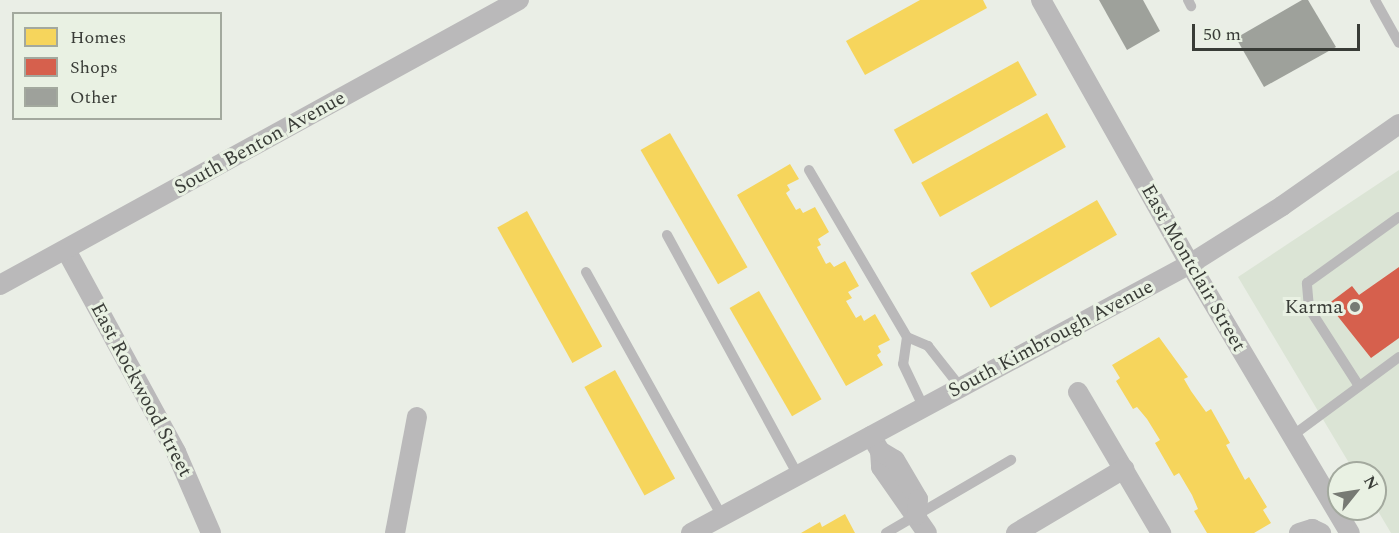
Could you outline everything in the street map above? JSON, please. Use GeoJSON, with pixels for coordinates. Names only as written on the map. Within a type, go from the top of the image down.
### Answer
{"type":"FeatureCollection","features":[{"type":"Feature","properties":{"kind":"street","name":"South Benton Avenue"},"geometry":{"type":"LineString","coordinates":[[0,285],[519,0]]}},
{"type":"Feature","properties":{"kind":"street","name":"East Montclair Street"},"geometry":{"type":"LineString","coordinates":[[1041,0],[1190,264],[1347,527]]}},
{"type":"Feature","properties":{"kind":"street","name":"South Kimbrough Avenue"},"geometry":{"type":"LineString","coordinates":[[691,533],[798,475],[876,444],[924,408],[1190,264],[1282,206],[1399,124]]}},
{"type":"Feature","properties":{"kind":"street","name":"East Rockwood Street"},"geometry":{"type":"LineString","coordinates":[[66,250],[176,452],[211,533]]}},
{"type":"Feature","properties":{"kind":"street"},"geometry":{"type":"LineString","coordinates":[[1078,392],[1161,533]]}},
{"type":"Feature","properties":{"kind":"street"},"geometry":{"type":"LineString","coordinates":[[395,533],[417,417]]}},
{"type":"Feature","properties":{"kind":"street"},"geometry":{"type":"LineString","coordinates":[[876,444],[880,467],[905,507],[917,515],[927,533]]}},
{"type":"Feature","properties":{"kind":"street"},"geometry":{"type":"LineString","coordinates":[[1016,533],[1124,469]]}},
{"type":"Feature","properties":{"kind":"street"},"geometry":{"type":"LineString","coordinates":[[1299,533],[1312,529],[1324,533],[1347,527]]}},
{"type":"Feature","properties":{"kind":"lane"},"geometry":{"type":"LineString","coordinates":[[1375,0],[1399,43]]}},
{"type":"Feature","properties":{"kind":"lane"},"geometry":{"type":"LineString","coordinates":[[809,170],[907,337],[928,346],[961,388]]}},
{"type":"Feature","properties":{"kind":"lane"},"geometry":{"type":"LineString","coordinates":[[1359,386],[1309,308],[1307,283],[1399,217]]}},
{"type":"Feature","properties":{"kind":"lane"},"geometry":{"type":"LineString","coordinates":[[667,235],[798,475]]}},
{"type":"Feature","properties":{"kind":"lane"},"geometry":{"type":"LineString","coordinates":[[586,273],[722,516]]}},
{"type":"Feature","properties":{"kind":"lane"},"geometry":{"type":"LineString","coordinates":[[907,337],[903,364],[924,408]]}},
{"type":"Feature","properties":{"kind":"lane"},"geometry":{"type":"LineString","coordinates":[[1292,436],[1399,357]]}},
{"type":"Feature","properties":{"kind":"lane"},"geometry":{"type":"LineString","coordinates":[[886,533],[1011,460]]}},
{"type":"Feature","properties":{"kind":"shaded area"},"geometry":{"type":"Polygon","coordinates":[[[1399,170],[1399,533],[1391,533],[1384,521],[1387,521],[1387,461],[1348,461],[1238,277],[1399,170]]]}},
{"type":"Feature","properties":{"kind":"building: Homes"},"geometry":{"type":"Polygon","coordinates":[[[920,0],[983,0],[987,8],[865,75],[846,41],[920,0]]]}},
{"type":"Feature","properties":{"kind":"building: Homes"},"geometry":{"type":"Polygon","coordinates":[[[1018,61],[1037,95],[913,164],[894,130],[1018,61]]]}},
{"type":"Feature","properties":{"kind":"building: Homes"},"geometry":{"type":"Polygon","coordinates":[[[1047,113],[1066,147],[940,217],[921,183],[1047,113]]]}},
{"type":"Feature","properties":{"kind":"building: Homes"},"geometry":{"type":"Polygon","coordinates":[[[670,133],[748,267],[718,284],[641,150],[670,133]]]}},
{"type":"Feature","properties":{"kind":"building: Homes"},"geometry":{"type":"Polygon","coordinates":[[[790,164],[799,179],[787,185],[790,190],[786,193],[796,210],[800,208],[803,213],[815,207],[829,232],[818,239],[821,245],[817,247],[826,264],[830,262],[834,267],[845,261],[859,286],[848,292],[852,298],[846,301],[856,318],[861,315],[864,321],[875,314],[890,340],[878,346],[881,352],[877,355],[883,365],[846,386],[737,195],[790,164]]]}},
{"type":"Feature","properties":{"kind":"building: Homes"},"geometry":{"type":"Polygon","coordinates":[[[1097,200],[1117,235],[991,308],[971,273],[1097,200]]]}},
{"type":"Feature","properties":{"kind":"building: Homes"},"geometry":{"type":"Polygon","coordinates":[[[527,211],[602,347],[572,363],[497,227],[527,211]]]}},
{"type":"Feature","properties":{"kind":"building: Homes"},"geometry":{"type":"Polygon","coordinates":[[[759,291],[822,399],[792,416],[730,308],[759,291]]]}},
{"type":"Feature","properties":{"kind":"building: Homes"},"geometry":{"type":"Polygon","coordinates":[[[1159,337],[1188,377],[1184,379],[1206,412],[1211,409],[1230,443],[1226,445],[1245,480],[1249,477],[1267,507],[1263,510],[1271,523],[1254,533],[1207,533],[1194,511],[1198,509],[1192,495],[1179,473],[1174,476],[1155,443],[1160,440],[1137,407],[1133,409],[1116,381],[1120,378],[1112,365],[1159,337]]]}},
{"type":"Feature","properties":{"kind":"building: Homes"},"geometry":{"type":"Polygon","coordinates":[[[615,370],[675,478],[645,495],[584,387],[615,370]]]}},
{"type":"Feature","properties":{"kind":"building: Homes"},"geometry":{"type":"Polygon","coordinates":[[[845,514],[855,533],[801,533],[820,522],[822,527],[845,514]]]}},
{"type":"Feature","properties":{"kind":"building: Shops"},"geometry":{"type":"Polygon","coordinates":[[[1399,267],[1399,338],[1371,358],[1328,304],[1352,286],[1359,295],[1399,267]]]}},
{"type":"Feature","properties":{"kind":"building: Other"},"geometry":{"type":"Polygon","coordinates":[[[1099,0],[1143,0],[1160,31],[1127,50],[1099,0]]]}},
{"type":"Feature","properties":{"kind":"building: Other"},"geometry":{"type":"Polygon","coordinates":[[[1302,0],[1308,0],[1336,47],[1264,87],[1236,38],[1302,0]]]}},
{"type":"Feature","properties":{"kind":"place","name":"Karma"},"geometry":{"type":"Point","coordinates":[1355,307]}}]}
